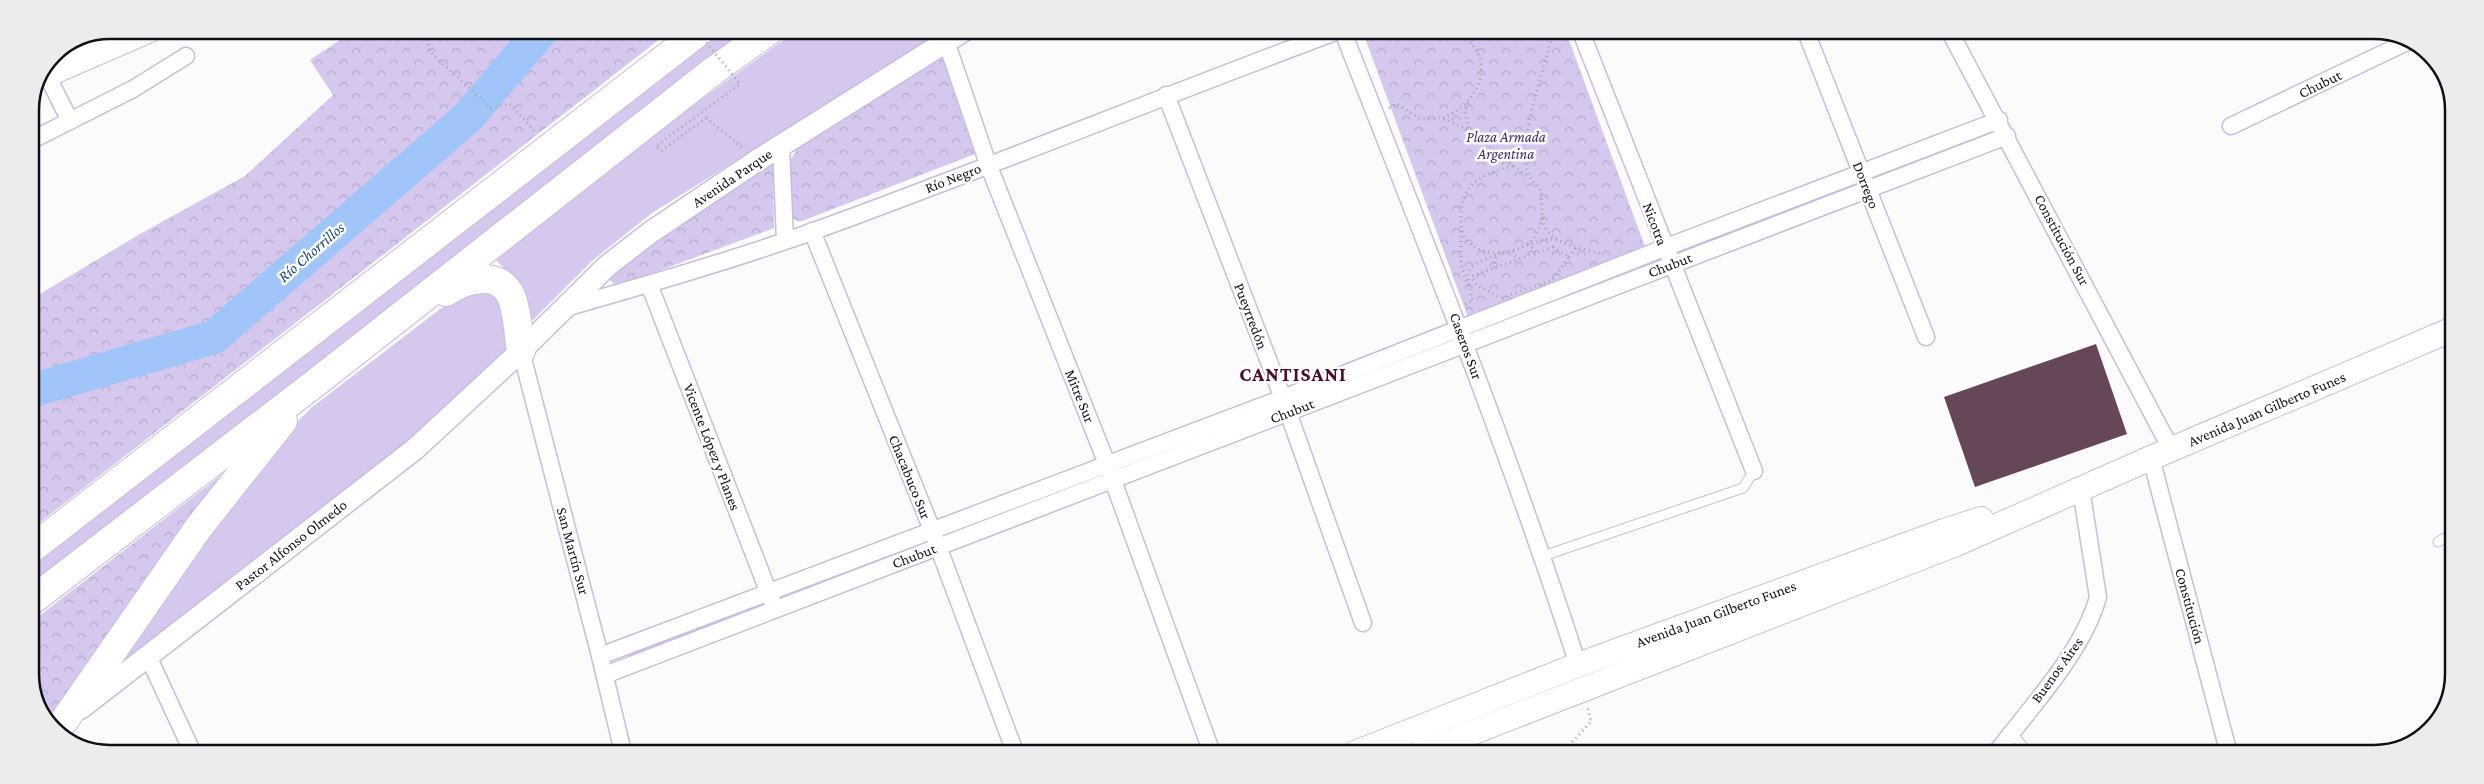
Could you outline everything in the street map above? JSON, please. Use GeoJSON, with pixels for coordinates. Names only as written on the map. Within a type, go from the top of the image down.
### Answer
{"type":"FeatureCollection","features":[{"type":"Feature","properties":{"kind":"highway"},"geometry":{"type":"LineString","coordinates":[[39,543],[688,39]]}},
{"type":"Feature","properties":{"kind":"highway"},"geometry":{"type":"LineString","coordinates":[[39,595],[704,78],[758,39]]}},
{"type":"Feature","properties":{"kind":"highway"},"geometry":{"type":"LineString","coordinates":[[59,724],[199,527],[242,470],[318,380],[454,286],[475,278],[493,280],[504,286],[511,297],[521,351]]}},
{"type":"Feature","properties":{"kind":"main road"},"geometry":{"type":"LineString","coordinates":[[48,75],[129,39]]}},
{"type":"Feature","properties":{"kind":"main road","name":"Avenida Juan Gilberto Funes"},"geometry":{"type":"LineString","coordinates":[[1440,745],[1956,544],[2445,332]]}},
{"type":"Feature","properties":{"kind":"main road","name":"Avenida Juan Gilberto Funes"},"geometry":{"type":"LineString","coordinates":[[1375,745],[1578,665],[1944,531],[2081,489]]}},
{"type":"Feature","properties":{"kind":"main road"},"geometry":{"type":"LineString","coordinates":[[1459,711],[1468,734]]}},
{"type":"Feature","properties":{"kind":"street","name":"Avenida Parque"},"geometry":{"type":"LineString","coordinates":[[521,351],[607,266],[651,232],[781,145],[949,39]]}},
{"type":"Feature","properties":{"kind":"street","name":"Mitre Sur"},"geometry":{"type":"LineString","coordinates":[[955,39],[988,164],[1107,464],[1209,745]]}},
{"type":"Feature","properties":{"kind":"street","name":"Río Negro"},"geometry":{"type":"LineString","coordinates":[[563,308],[649,284],[812,232],[1166,95],[1319,39]]}},
{"type":"Feature","properties":{"kind":"street","name":"Caseros Sur"},"geometry":{"type":"LineString","coordinates":[[1346,39],[1460,328],[1543,556],[1578,665]]}},
{"type":"Feature","properties":{"kind":"street","name":"Nicotra"},"geometry":{"type":"LineString","coordinates":[[1584,39],[1664,248],[1754,472]]}},
{"type":"Feature","properties":{"kind":"street","name":"Dorrego"},"geometry":{"type":"LineString","coordinates":[[1809,39],[1926,337]]}},
{"type":"Feature","properties":{"kind":"street","name":"Constitución Sur"},"geometry":{"type":"LineString","coordinates":[[1954,39],[2007,136],[2161,454]]}},
{"type":"Feature","properties":{"kind":"street","name":"Chubut"},"geometry":{"type":"LineString","coordinates":[[2231,126],[2402,44]]}},
{"type":"Feature","properties":{"kind":"street"},"geometry":{"type":"LineString","coordinates":[[39,136],[133,89],[186,56]]}},
{"type":"Feature","properties":{"kind":"street"},"geometry":{"type":"LineString","coordinates":[[46,78],[70,121]]}},
{"type":"Feature","properties":{"kind":"street","name":"Pueyrredón"},"geometry":{"type":"LineString","coordinates":[[1166,95],[1286,405],[1363,623]]}},
{"type":"Feature","properties":{"kind":"street","name":"Chubut"},"geometry":{"type":"LineString","coordinates":[[605,675],[1113,480],[1460,328],[1998,120]]}},
{"type":"Feature","properties":{"kind":"street","name":"Chubut"},"geometry":{"type":"LineString","coordinates":[[600,656],[1107,464],[1465,344],[2007,136]]}},
{"type":"Feature","properties":{"kind":"street"},"geometry":{"type":"LineString","coordinates":[[781,145],[786,240]]}},
{"type":"Feature","properties":{"kind":"street","name":"Chacabuco Sur"},"geometry":{"type":"LineString","coordinates":[[812,232],[932,530],[1012,745]]}},
{"type":"Feature","properties":{"kind":"street","name":"Vicente López y Planes"},"geometry":{"type":"LineString","coordinates":[[649,284],[775,610]]}},
{"type":"Feature","properties":{"kind":"street","name":"Pastor Alfonso Olmedo"},"geometry":{"type":"LineString","coordinates":[[60,725],[147,654],[415,449],[521,351]]}},
{"type":"Feature","properties":{"kind":"street","name":"San Martín Sur"},"geometry":{"type":"LineString","coordinates":[[521,351],[621,745]]}},
{"type":"Feature","properties":{"kind":"street","name":"Constitución"},"geometry":{"type":"LineString","coordinates":[[2161,454],[2227,745]]}},
{"type":"Feature","properties":{"kind":"street","name":"Buenos Aires"},"geometry":{"type":"LineString","coordinates":[[2002,745],[2080,643],[2094,614],[2098,597],[2081,489]]}},
{"type":"Feature","properties":{"kind":"street"},"geometry":{"type":"LineString","coordinates":[[147,654],[189,745]]}},
{"type":"Feature","properties":{"kind":"lane"},"geometry":{"type":"LineString","coordinates":[[1543,556],[1743,488],[1754,472]]}},
{"type":"Feature","properties":{"kind":"lane"},"geometry":{"type":"LineString","coordinates":[[2438,542],[2445,538]]}},
{"type":"Feature","properties":{"kind":"lane"},"geometry":{"type":"LineString","coordinates":[[2011,732],[2022,745]]}},
{"type":"Feature","properties":{"kind":"path"},"geometry":{"type":"LineString","coordinates":[[427,39],[431,53],[491,108],[510,104],[550,147]]}},
{"type":"Feature","properties":{"kind":"path"},"geometry":{"type":"LineString","coordinates":[[704,39],[740,84],[656,146],[661,151],[706,118],[758,160]]}},
{"type":"Feature","properties":{"kind":"path"},"geometry":{"type":"LineString","coordinates":[[1468,39],[1477,55],[1482,72],[1478,88],[1465,112],[1465,120],[1470,131]]}},
{"type":"Feature","properties":{"kind":"path"},"geometry":{"type":"LineString","coordinates":[[1531,180],[1526,170],[1526,142],[1551,39]]}},
{"type":"Feature","properties":{"kind":"path"},"geometry":{"type":"LineString","coordinates":[[1375,113],[1397,104],[1420,119],[1442,118],[1457,112],[1469,102]]}},
{"type":"Feature","properties":{"kind":"path"},"geometry":{"type":"LineString","coordinates":[[1442,118],[1470,131],[1541,190],[1543,218],[1547,230],[1561,240],[1577,246],[1633,261]]}},
{"type":"Feature","properties":{"kind":"path"},"geometry":{"type":"LineString","coordinates":[[1495,151],[1511,153],[1519,150],[1526,142]]}},
{"type":"Feature","properties":{"kind":"path"},"geometry":{"type":"LineString","coordinates":[[1452,309],[1473,301],[1461,265],[1460,208],[1466,189],[1484,176],[1514,166]]}},
{"type":"Feature","properties":{"kind":"path"},"geometry":{"type":"LineString","coordinates":[[1466,281],[1469,271],[1479,262],[1501,253],[1513,251],[1532,240],[1543,218]]}},
{"type":"Feature","properties":{"kind":"path"},"geometry":{"type":"LineString","coordinates":[[1461,228],[1467,242],[1481,250],[1501,253]]}},
{"type":"Feature","properties":{"kind":"path"},"geometry":{"type":"LineString","coordinates":[[1522,246],[1547,239],[1561,240]]}},
{"type":"Feature","properties":{"kind":"path"},"geometry":{"type":"LineString","coordinates":[[1528,244],[1538,252]]}},
{"type":"Feature","properties":{"kind":"path"},"geometry":{"type":"LineString","coordinates":[[1569,257],[1553,247],[1472,276],[1475,284],[1501,298],[1552,280],[1569,257],[1577,246]]}},
{"type":"Feature","properties":{"kind":"path"},"geometry":{"type":"LineString","coordinates":[[1513,251],[1517,260]]}},
{"type":"Feature","properties":{"kind":"path"},"geometry":{"type":"LineString","coordinates":[[1494,268],[1496,255]]}},
{"type":"Feature","properties":{"kind":"path"},"geometry":{"type":"LineString","coordinates":[[1468,287],[1475,284]]}},
{"type":"Feature","properties":{"kind":"path"},"geometry":{"type":"LineString","coordinates":[[1569,745],[1591,722],[1585,689]]}},
{"type":"Feature","properties":{"kind":"green space"},"geometry":{"type":"Polygon","coordinates":[[[342,39],[660,39],[39,523],[39,295],[140,234],[245,176],[333,95],[310,60],[342,39]]]}},
{"type":"Feature","properties":{"kind":"green space"},"geometry":{"type":"Polygon","coordinates":[[[706,39],[744,39],[39,584],[39,556],[706,39]]]}},
{"type":"Feature","properties":{"kind":"green space"},"geometry":{"type":"Polygon","coordinates":[[[785,39],[931,39],[652,213],[593,260],[533,320],[527,313],[525,290],[493,257],[628,152],[785,39]]]}},
{"type":"Feature","properties":{"kind":"green space","name":"Plaza Armada Argentina"},"geometry":{"type":"Polygon","coordinates":[[[1365,39],[1569,39],[1647,252],[1468,317],[1365,39]]]}},
{"type":"Feature","properties":{"kind":"green space"},"geometry":{"type":"Polygon","coordinates":[[[943,57],[975,154],[802,221],[797,221],[791,216],[791,159],[799,146],[943,57]]]}},
{"type":"Feature","properties":{"kind":"green space"},"geometry":{"type":"Polygon","coordinates":[[[1980,136],[1981,140],[1883,176],[1881,172],[1980,136]]]}},
{"type":"Feature","properties":{"kind":"green space"},"geometry":{"type":"Polygon","coordinates":[[[773,163],[774,228],[634,280],[614,284],[610,280],[611,275],[655,237],[773,163]]]}},
{"type":"Feature","properties":{"kind":"green space"},"geometry":{"type":"Polygon","coordinates":[[[1829,193],[1831,197],[1702,246],[1701,242],[1829,193]]]}},
{"type":"Feature","properties":{"kind":"green space"},"geometry":{"type":"Polygon","coordinates":[[[1629,271],[1631,275],[1502,324],[1500,320],[1629,271]]]}},
{"type":"Feature","properties":{"kind":"green space"},"geometry":{"type":"Polygon","coordinates":[[[478,287],[497,295],[501,305],[507,348],[402,447],[239,570],[118,666],[261,459],[311,408],[465,290],[478,287]]]}},
{"type":"Feature","properties":{"kind":"green space"},"geometry":{"type":"Polygon","coordinates":[[[233,466],[60,711],[53,717],[44,702],[40,688],[39,616],[233,466]]]}},
{"type":"Feature","properties":{"kind":"green space"},"geometry":{"type":"Polygon","coordinates":[[[916,544],[917,549],[789,597],[787,593],[916,544]]]}},
{"type":"Feature","properties":{"kind":"green space"},"geometry":{"type":"Polygon","coordinates":[[[755,606],[757,610],[628,659],[627,654],[755,606]]]}},
{"type":"Feature","properties":{"kind":"building"},"geometry":{"type":"Polygon","coordinates":[[[2096,344],[2127,434],[1975,487],[1944,397],[2096,344]]]}},
{"type":"Feature","properties":{"kind":"waterway","name":"Río Chorrillos"},"geometry":{"type":"LineString","coordinates":[[39,388],[214,337],[468,117],[534,39]]}},
{"type":"Feature","properties":{"kind":"district","name":"CANTISANI"},"geometry":{"type":"Point","coordinates":[1293,374]}}]}
